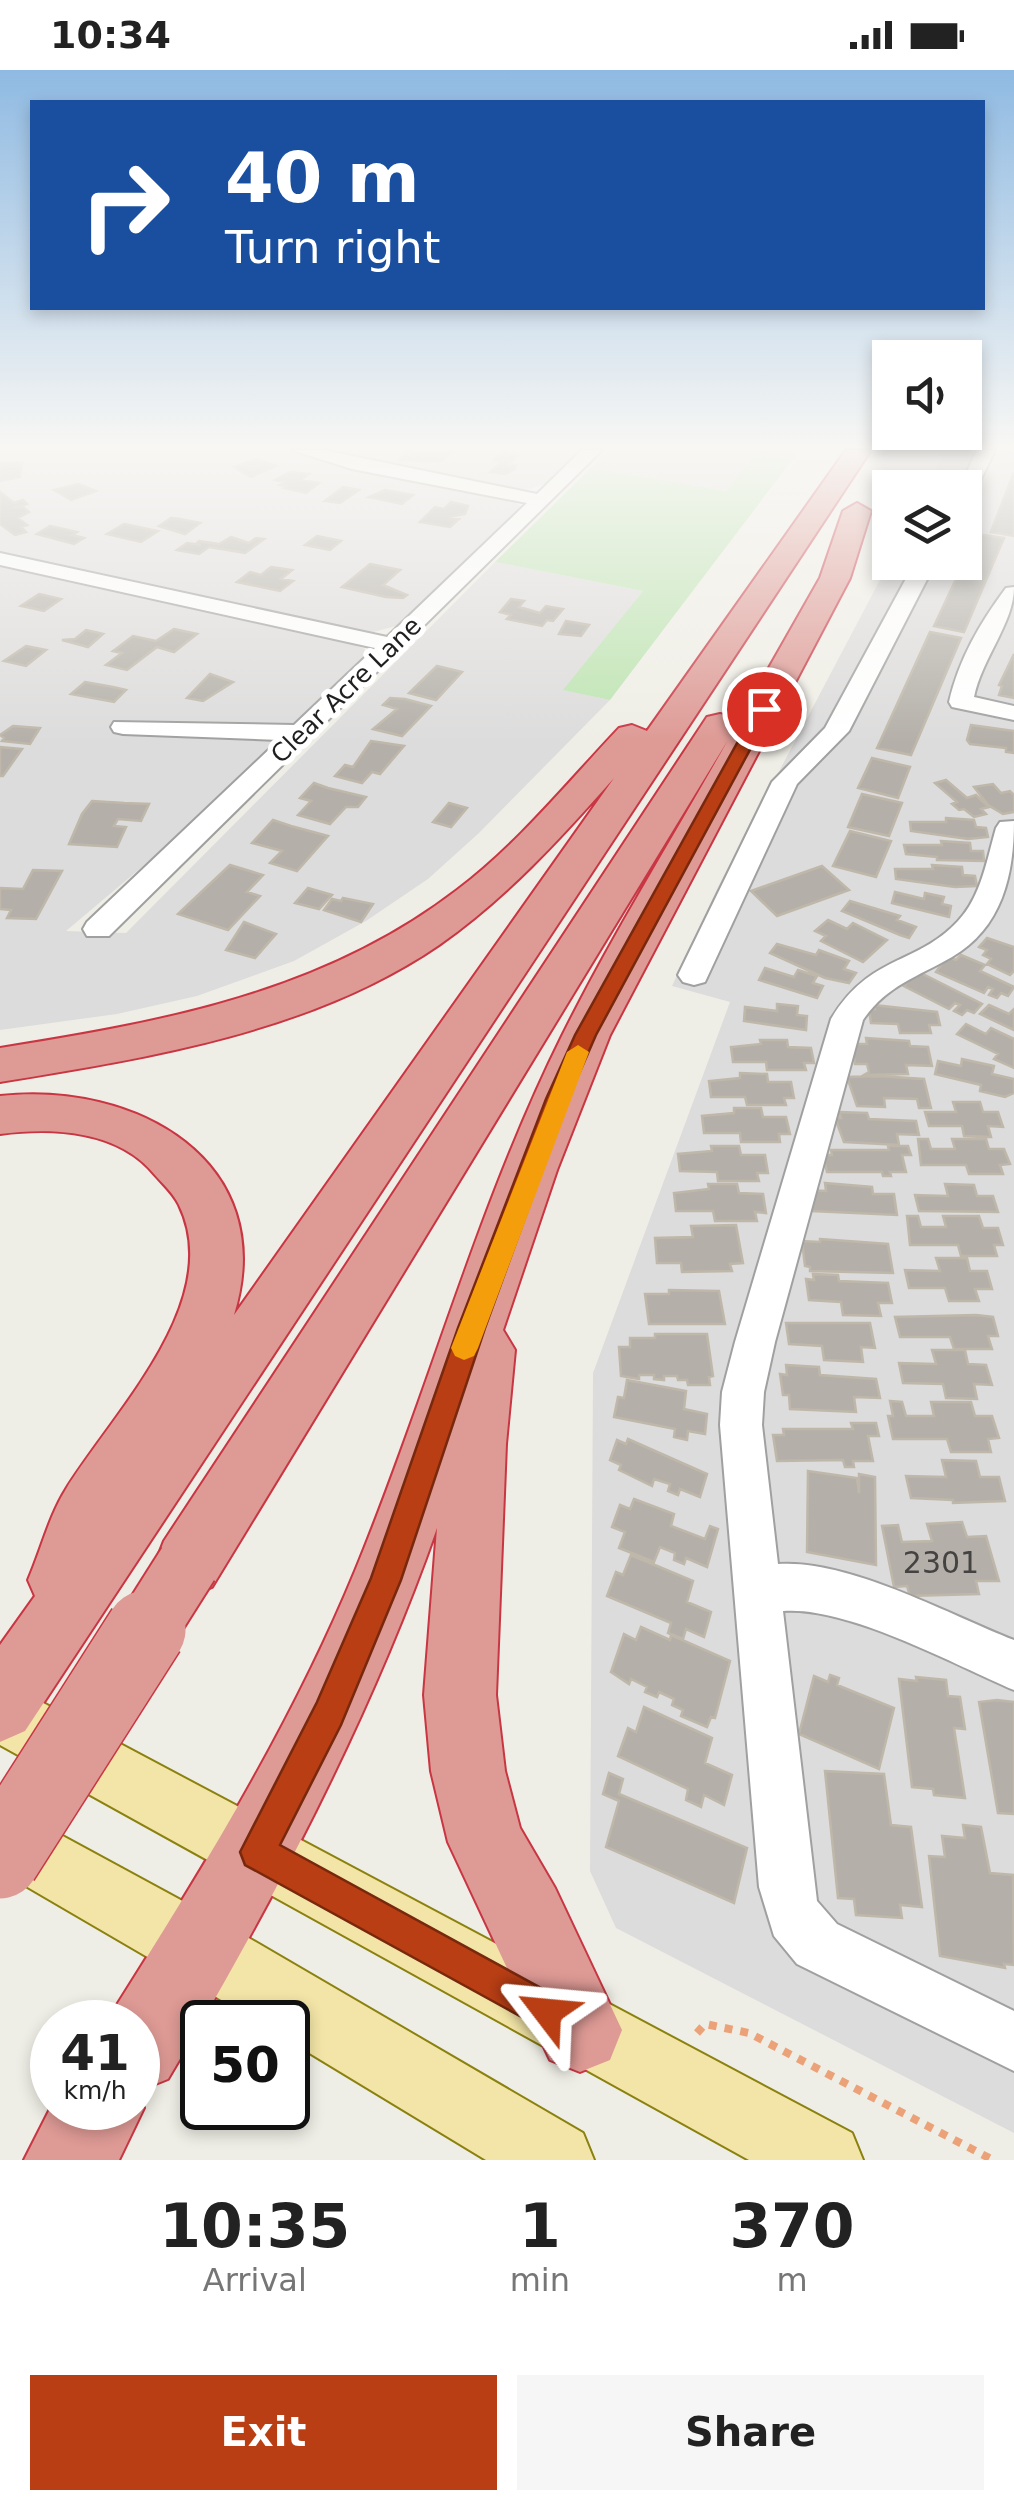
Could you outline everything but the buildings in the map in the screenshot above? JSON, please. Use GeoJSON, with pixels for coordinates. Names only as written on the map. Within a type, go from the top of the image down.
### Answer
{"type":"FeatureCollection","features":[{"type":"Feature","properties":{"kind":"highway"},"geometry":{"type":"LineString","coordinates":[[0,1685],[64,1577],[792,548]]}},
{"type":"Feature","properties":{"kind":"highway"},"geometry":{"type":"LineString","coordinates":[[0,1859],[834,548]]}},
{"type":"Feature","properties":{"kind":"highway"},"geometry":{"type":"LineString","coordinates":[[160,2012],[257,1852],[329,1713],[385,1580],[491,1275],[557,1099],[586,1035],[835,578],[846,548]]}},
{"type":"Feature","properties":{"kind":"highway"},"geometry":{"type":"LineString","coordinates":[[0,1064],[120,1045],[233,1019],[321,988],[378,961],[470,902],[514,864],[670,693],[730,637]]}},
{"type":"Feature","properties":{"kind":"highway"},"geometry":{"type":"LineString","coordinates":[[0,1115],[59,1114],[126,1129],[160,1147],[188,1170],[206,1199],[219,1246],[208,1314],[190,1355],[0,1709]]}},
{"type":"Feature","properties":{"kind":"highway"},"geometry":{"type":"LineString","coordinates":[[491,1275],[474,1444],[460,1695],[468,1771],[486,1842],[527,1916],[580,2030]]}},
{"type":"Feature","properties":{"kind":"highway"},"geometry":{"type":"LineString","coordinates":[[68,2160],[87,2130]]}},
{"type":"Feature","properties":{"kind":"main road"},"geometry":{"type":"LineString","coordinates":[[0,1709],[580,2030],[825,2160]]}},
{"type":"Feature","properties":{"kind":"main road"},"geometry":{"type":"LineString","coordinates":[[0,1835],[199,1947],[556,2160]]}},
{"type":"Feature","properties":{"kind":"street","name":"Clear Acre Lane"},"geometry":{"type":"LineString","coordinates":[[98,929],[493,548]]}},
{"type":"Feature","properties":{"kind":"street"},"geometry":{"type":"LineString","coordinates":[[0,558],[393,645]]}},
{"type":"Feature","properties":{"kind":"street"},"geometry":{"type":"LineString","coordinates":[[694,975],[785,782],[796,766],[826,744],[836,731],[916,580]]}},
{"type":"Feature","properties":{"kind":"street"},"geometry":{"type":"LineString","coordinates":[[1014,593],[990,625],[965,680],[961,702],[1014,713]]}},
{"type":"Feature","properties":{"kind":"street"},"geometry":{"type":"LineString","coordinates":[[124,727],[302,733]]}},
{"type":"Feature","properties":{"kind":"street"},"geometry":{"type":"LineString","coordinates":[[1014,828],[1010,828],[990,894],[966,932],[877,980],[847,1019],[743,1392],[741,1425],[786,1887],[794,1916],[817,1944],[1014,2042]]}},
{"type":"Feature","properties":{"kind":"street"},"geometry":{"type":"LineString","coordinates":[[759,1589],[800,1586],[841,1594],[1014,1665]]}},
{"type":"Feature","properties":{"kind":"path"},"geometry":{"type":"LineString","coordinates":[[660,2072],[706,2024],[749,2033],[993,2160]]}},
{"type":"Feature","properties":{"kind":"shaded area"},"geometry":{"type":"Polygon","coordinates":[[[0,548],[479,548],[396,626],[366,634],[0,554],[0,548]]]}},
{"type":"Feature","properties":{"kind":"shaded area"},"geometry":{"type":"Polygon","coordinates":[[[982,548],[1014,548],[1014,2133],[616,1928],[590,1871],[593,1373],[730,1002],[672,986],[717,889],[880,580],[982,580],[982,548]]]}},
{"type":"Feature","properties":{"kind":"shaded area"},"geometry":{"type":"Polygon","coordinates":[[[495,562],[643,591],[565,690],[610,700],[479,833],[428,879],[366,921],[294,961],[197,996],[117,1014],[0,1030],[0,566],[338,638],[365,649],[361,662],[155,856],[66,931],[126,933],[495,562]]]}},
{"type":"Feature","properties":{"kind":"green space"},"geometry":{"type":"Polygon","coordinates":[[[510,548],[726,548],[610,700],[563,690],[643,591],[495,562],[510,548]]]}},
{"type":"Feature","properties":{"kind":"slow traffic"},"geometry":{"type":"LineString","coordinates":[[464,1348],[578,1052]]}},
{"type":"Feature","properties":{"kind":"route"},"geometry":{"type":"LineString","coordinates":[[547,2012],[257,1852],[329,1713],[385,1580],[557,1099],[586,1035],[764,709]]}}]}
